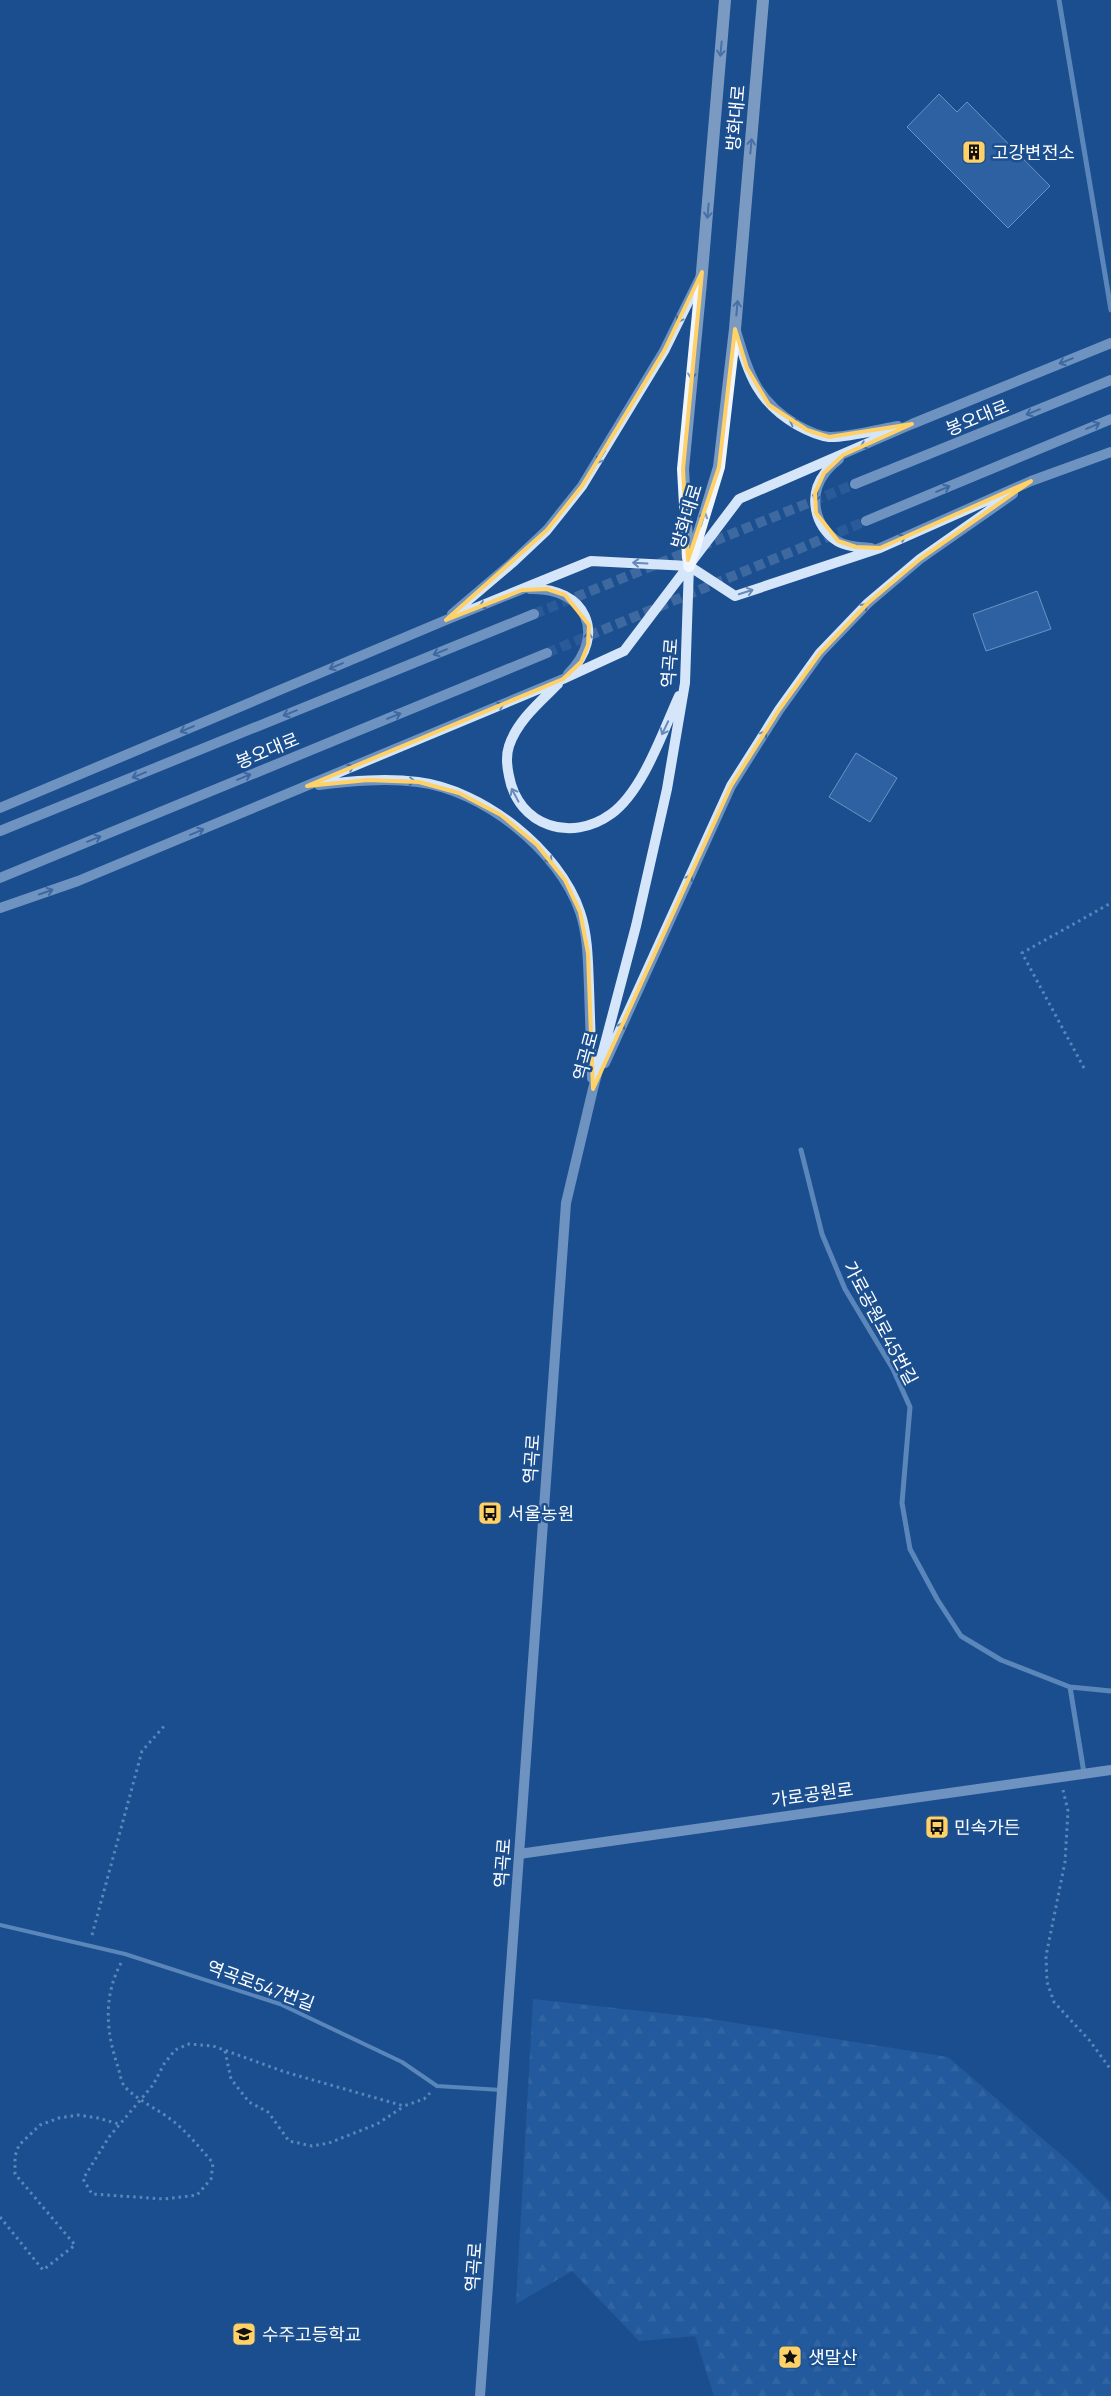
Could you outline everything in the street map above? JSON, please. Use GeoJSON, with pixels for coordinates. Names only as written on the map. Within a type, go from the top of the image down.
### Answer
{"type":"FeatureCollection","features":[{"type":"Feature","properties":{"kind":"main road","name":"방화대로"},"geometry":{"type":"LineString","coordinates":[[689,566],[683,469],[725,0]]}},
{"type":"Feature","properties":{"kind":"main road","name":"방화대로"},"geometry":{"type":"LineString","coordinates":[[689,566],[719,467],[735,329],[763,0]]}},
{"type":"Feature","properties":{"kind":"street"},"geometry":{"type":"LineString","coordinates":[[1059,0],[1111,310]]}},
{"type":"Feature","properties":{"kind":"street"},"geometry":{"type":"LineString","coordinates":[[446,620],[547,530],[582,486],[664,351],[702,272]]}},
{"type":"Feature","properties":{"kind":"street"},"geometry":{"type":"LineString","coordinates":[[735,329],[747,368],[769,405],[807,430],[830,437],[912,424]]}},
{"type":"Feature","properties":{"kind":"street"},"geometry":{"type":"LineString","coordinates":[[0,908],[78,881],[563,679],[624,651],[739,499],[912,424],[1111,343]]}},
{"type":"Feature","properties":{"kind":"street","name":"봉오대로"},"geometry":{"type":"LineString","coordinates":[[854,484],[1111,380]]}},
{"type":"Feature","properties":{"kind":"street"},"geometry":{"type":"LineString","coordinates":[[866,521],[1111,419]]}},
{"type":"Feature","properties":{"kind":"street"},"geometry":{"type":"LineString","coordinates":[[0,808],[592,560],[689,566],[736,596],[880,548],[1031,481],[1111,452]]}},
{"type":"Feature","properties":{"kind":"street"},"geometry":{"type":"LineString","coordinates":[[843,455],[824,473],[815,492],[816,513],[824,527],[838,541],[856,547],[880,548]]}},
{"type":"Feature","properties":{"kind":"street"},"geometry":{"type":"LineString","coordinates":[[593,1089],[731,786],[778,710],[820,653],[868,603],[920,559],[1031,481]]}},
{"type":"Feature","properties":{"kind":"street","name":"역곡로"},"geometry":{"type":"LineString","coordinates":[[480,2396],[566,1203],[593,1089],[636,926],[667,789],[685,683],[689,566]]}},
{"type":"Feature","properties":{"kind":"street"},"geometry":{"type":"LineString","coordinates":[[522,590],[548,588],[565,595],[582,612],[588,625],[588,645],[581,662],[535,706],[517,729],[508,747],[507,766],[511,790],[521,807],[539,821],[560,828],[579,828],[596,823],[612,813],[624,802],[637,784],[685,683]]}},
{"type":"Feature","properties":{"kind":"street","name":"봉오대로"},"geometry":{"type":"LineString","coordinates":[[0,831],[534,614]]}},
{"type":"Feature","properties":{"kind":"street","name":"봉오대로"},"geometry":{"type":"LineString","coordinates":[[0,878],[547,653]]}},
{"type":"Feature","properties":{"kind":"street"},"geometry":{"type":"LineString","coordinates":[[307,786],[368,780],[419,782],[459,793],[501,815],[537,845],[565,880],[580,912],[588,953],[593,1089]]}},
{"type":"Feature","properties":{"kind":"street","name":"가로공원로45번길"},"geometry":{"type":"LineString","coordinates":[[801,1150],[822,1234],[845,1289],[893,1370],[910,1407],[902,1503],[910,1549],[937,1599],[961,1636],[1001,1660],[1070,1687],[1111,1691]]}},
{"type":"Feature","properties":{"kind":"street"},"geometry":{"type":"LineString","coordinates":[[1070,1687],[1084,1773]]}},
{"type":"Feature","properties":{"kind":"street","name":"가로공원로"},"geometry":{"type":"LineString","coordinates":[[519,1854],[1111,1770]]}},
{"type":"Feature","properties":{"kind":"lane","name":"역곡로547번길"},"geometry":{"type":"LineString","coordinates":[[0,1925],[125,1954],[280,2004],[402,2062],[437,2086]]}},
{"type":"Feature","properties":{"kind":"lane"},"geometry":{"type":"LineString","coordinates":[[437,2086],[501,2090]]}},
{"type":"Feature","properties":{"kind":"path"},"geometry":{"type":"LineString","coordinates":[[1084,1068],[1022,953],[1111,903]]}},
{"type":"Feature","properties":{"kind":"path"},"geometry":{"type":"LineString","coordinates":[[90,1945],[142,1751],[166,1724]]}},
{"type":"Feature","properties":{"kind":"path"},"geometry":{"type":"LineString","coordinates":[[1060,1776],[1068,1811],[1065,1862],[1046,1956],[1047,1982],[1054,2002],[1090,2041],[1111,2070]]}},
{"type":"Feature","properties":{"kind":"path"},"geometry":{"type":"LineString","coordinates":[[125,1954],[113,1977],[107,2003],[109,2037],[124,2087],[141,2100],[172,2120],[193,2139],[213,2163],[211,2179],[197,2194],[164,2199],[92,2194],[83,2179],[119,2124],[141,2100],[154,2085],[164,2064],[175,2050],[190,2044],[213,2046],[285,2072],[404,2106]]}},
{"type":"Feature","properties":{"kind":"path"},"geometry":{"type":"LineString","coordinates":[[225,2050],[231,2079],[249,2102],[268,2112],[289,2141],[312,2146],[329,2142],[377,2124],[404,2106],[424,2099],[437,2086]]}},
{"type":"Feature","properties":{"kind":"path"},"geometry":{"type":"LineString","coordinates":[[0,2217],[42,2270],[75,2245],[15,2174],[15,2156],[19,2145],[40,2125],[59,2118],[78,2115],[119,2124]]}},
{"type":"Feature","properties":{"kind":"highlighted area"},"geometry":{"type":"Polygon","coordinates":[[[702,272],[683,469],[688,560],[719,467],[735,329],[747,368],[769,405],[807,430],[829,437],[912,424],[843,455],[824,473],[815,493],[816,513],[838,541],[856,547],[880,548],[1031,481],[920,559],[868,603],[820,653],[779,710],[731,786],[593,1089],[588,953],[580,912],[565,880],[537,845],[501,815],[459,793],[419,782],[368,780],[307,786],[563,679],[581,662],[588,645],[589,625],[565,595],[547,589],[522,590],[446,620],[547,530],[582,486],[664,351],[702,272]]]}},
{"type":"Feature","properties":{"kind":"green space"},"geometry":{"type":"Polygon","coordinates":[[[533,1999],[705,2018],[948,2057],[1073,2165],[1111,2203],[1111,2396],[714,2396],[695,2336],[639,2341],[572,2271],[516,2304],[533,1999]]]}},
{"type":"Feature","properties":{"kind":"building","name":"고강변전소"},"geometry":{"type":"Polygon","coordinates":[[[939,94],[957,112],[967,102],[1050,186],[1008,228],[907,127],[939,94]]]}},
{"type":"Feature","properties":{"kind":"building"},"geometry":{"type":"Polygon","coordinates":[[[1037,591],[1051,629],[986,651],[973,614],[1037,591]]]}},
{"type":"Feature","properties":{"kind":"building"},"geometry":{"type":"Polygon","coordinates":[[[856,753],[897,778],[870,822],[829,797],[856,753]]]}},
{"type":"Feature","properties":{"kind":"tunnel"},"geometry":{"type":"LineString","coordinates":[[534,614],[855,484]]}},
{"type":"Feature","properties":{"kind":"tunnel"},"geometry":{"type":"LineString","coordinates":[[547,653],[866,521]]}},
{"type":"Feature","properties":{"kind":"place","name":"고강변전소"},"geometry":{"type":"Point","coordinates":[974,152]}},
{"type":"Feature","properties":{"kind":"place","name":"서울농원"},"geometry":{"type":"Point","coordinates":[490,1513]}},
{"type":"Feature","properties":{"kind":"place","name":"민속가든"},"geometry":{"type":"Point","coordinates":[937,1827]}},
{"type":"Feature","properties":{"kind":"place","name":"수주고등학교"},"geometry":{"type":"Point","coordinates":[244,2334]}},
{"type":"Feature","properties":{"kind":"place","name":"샛말산"},"geometry":{"type":"Point","coordinates":[790,2357]}}]}
